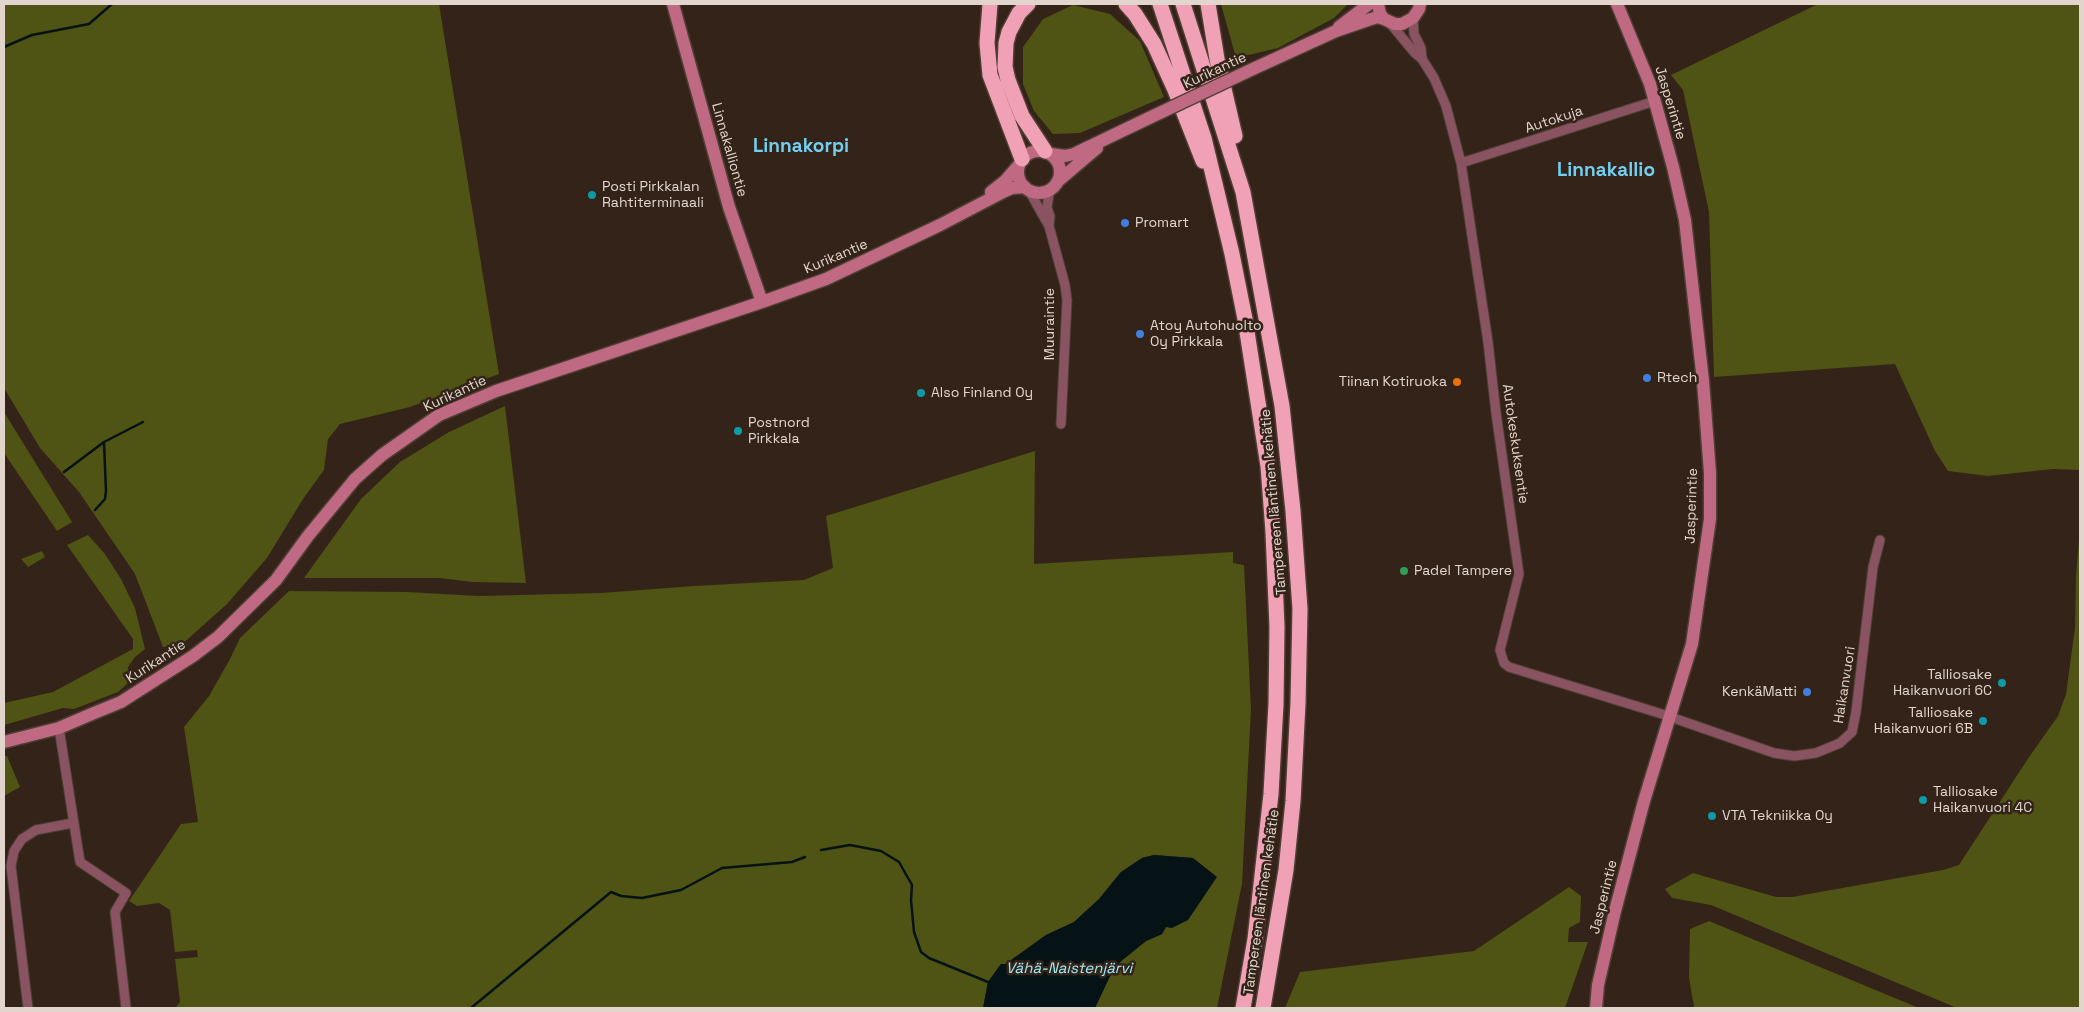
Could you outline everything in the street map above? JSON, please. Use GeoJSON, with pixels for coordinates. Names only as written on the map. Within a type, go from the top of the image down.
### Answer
{"type":"FeatureCollection","features":[{"type":"Feature","properties":{"kind":"highway"},"geometry":{"type":"LineString","coordinates":[[990,4],[987,43],[990,75],[1021,162]]}},
{"type":"Feature","properties":{"kind":"highway"},"geometry":{"type":"LineString","coordinates":[[1028,4],[1019,13],[1009,32],[1006,43],[1006,67],[1008,80],[1022,116],[1048,153]]}},
{"type":"Feature","properties":{"kind":"highway"},"geometry":{"type":"LineString","coordinates":[[1126,4],[1135,14],[1154,44],[1175,90],[1196,146],[1216,187]]}},
{"type":"Feature","properties":{"kind":"highway","name":"Tampereen läntinen kehätie"},"geometry":{"type":"LineString","coordinates":[[1160,4],[1204,138],[1216,187],[1245,319],[1268,466],[1277,627],[1272,794],[1256,930],[1243,1008]]}},
{"type":"Feature","properties":{"kind":"highway","name":"Tampereen läntinen kehätie"},"geometry":{"type":"LineString","coordinates":[[1183,4],[1243,192],[1282,406],[1293,502],[1300,609],[1293,801],[1286,870],[1263,1008]]}},
{"type":"Feature","properties":{"kind":"highway"},"geometry":{"type":"LineString","coordinates":[[1208,4],[1215,46],[1237,144],[1243,192]]}},
{"type":"Feature","properties":{"kind":"main road","name":"Linnakalliontie"},"geometry":{"type":"LineString","coordinates":[[674,4],[729,207],[762,302]]}},
{"type":"Feature","properties":{"kind":"main road","name":"Kurikantie"},"geometry":{"type":"LineString","coordinates":[[1336,31],[1342,24],[1369,4]]}},
{"type":"Feature","properties":{"kind":"main road"},"geometry":{"type":"LineString","coordinates":[[1378,4],[1380,14],[1386,20]]}},
{"type":"Feature","properties":{"kind":"main road"},"geometry":{"type":"LineString","coordinates":[[1416,13],[1428,4]]}},
{"type":"Feature","properties":{"kind":"main road","name":"Jasperintie"},"geometry":{"type":"LineString","coordinates":[[1596,1008],[1598,985],[1615,911],[1644,801],[1692,644],[1710,518],[1710,473],[1697,322],[1684,220],[1673,167],[1655,101],[1642,61],[1617,4]]}},
{"type":"Feature","properties":{"kind":"main road","name":"Kurikantie"},"geometry":{"type":"LineString","coordinates":[[1048,153],[1066,156],[1074,154],[1336,31],[1378,17],[1402,24],[1416,13]]}},
{"type":"Feature","properties":{"kind":"main road","name":"Kurikantie"},"geometry":{"type":"LineString","coordinates":[[1055,185],[1107,139]]}},
{"type":"Feature","properties":{"kind":"main road"},"geometry":{"type":"LineString","coordinates":[[1034,151],[1048,153],[1058,162],[1061,170],[1055,185],[1040,192],[1026,188],[1018,175],[1021,162],[1034,151]]}},
{"type":"Feature","properties":{"kind":"main road","name":"Kurikantie"},"geometry":{"type":"LineString","coordinates":[[972,208],[1005,181],[1021,162]]}},
{"type":"Feature","properties":{"kind":"main road","name":"Kurikantie"},"geometry":{"type":"LineString","coordinates":[[4,742],[59,728],[121,702],[193,656],[218,637],[276,580],[308,536],[355,479],[382,455],[439,415],[496,391],[762,302],[857,266],[1012,188],[1026,188]]}},
{"type":"Feature","properties":{"kind":"street","name":"Autokeskuksentie"},"geometry":{"type":"LineString","coordinates":[[1416,13],[1414,34],[1422,58],[1434,78],[1446,106],[1461,163],[1480,285],[1519,574],[1500,650],[1504,663],[1509,668],[1671,717]]}},
{"type":"Feature","properties":{"kind":"street","name":"Autokeskuksentie"},"geometry":{"type":"LineString","coordinates":[[1386,20],[1414,52],[1422,58]]}},
{"type":"Feature","properties":{"kind":"street","name":"Autokuja"},"geometry":{"type":"LineString","coordinates":[[1461,163],[1655,101]]}},
{"type":"Feature","properties":{"kind":"street","name":"Muuraintie"},"geometry":{"type":"LineString","coordinates":[[1048,226],[1050,216],[1047,208],[1049,194],[1055,185]]}},
{"type":"Feature","properties":{"kind":"street","name":"Muuraintie"},"geometry":{"type":"LineString","coordinates":[[1026,188],[1048,226],[1059,262],[1066,300],[1061,424]]}},
{"type":"Feature","properties":{"kind":"street","name":"Haikanvuori"},"geometry":{"type":"LineString","coordinates":[[1671,717],[1768,751],[1794,756],[1816,753],[1840,744],[1847,739],[1852,732],[1856,712],[1873,567],[1880,540]]}},
{"type":"Feature","properties":{"kind":"street"},"geometry":{"type":"LineString","coordinates":[[59,728],[80,862],[126,893],[115,912],[126,1008]]}},
{"type":"Feature","properties":{"kind":"street"},"geometry":{"type":"LineString","coordinates":[[28,1008],[11,866],[14,851],[22,839],[36,830],[73,824]]}},
{"type":"Feature","properties":{"kind":"green space"},"geometry":{"type":"Polygon","coordinates":[[[4,4],[439,4],[499,374],[410,407],[340,424],[328,439],[324,470],[303,499],[267,558],[227,604],[179,647],[163,647],[135,574],[79,492],[40,448],[4,388],[4,4]]]}},
{"type":"Feature","properties":{"kind":"green space"},"geometry":{"type":"Polygon","coordinates":[[[1221,4],[1348,4],[1334,18],[1278,48],[1236,58],[1221,4]]]}},
{"type":"Feature","properties":{"kind":"green space"},"geometry":{"type":"Polygon","coordinates":[[[1818,4],[2080,4],[2080,470],[2053,469],[1988,476],[1948,471],[1935,451],[1895,364],[1714,377],[1709,212],[1683,90],[1671,75],[1818,4]]]}},
{"type":"Feature","properties":{"kind":"green space"},"geometry":{"type":"Polygon","coordinates":[[[1073,5],[1110,14],[1140,41],[1164,97],[1080,133],[1053,134],[1034,111],[1023,84],[1023,47],[1043,19],[1073,5]]]}},
{"type":"Feature","properties":{"kind":"green space"},"geometry":{"type":"Polygon","coordinates":[[[505,406],[526,583],[473,582],[440,578],[304,578],[361,499],[400,462],[449,432],[505,406]]]}},
{"type":"Feature","properties":{"kind":"green space"},"geometry":{"type":"Polygon","coordinates":[[[4,412],[72,522],[57,531],[4,453],[4,412]]]}},
{"type":"Feature","properties":{"kind":"green space"},"geometry":{"type":"Polygon","coordinates":[[[1035,451],[1034,564],[1233,552],[1233,563],[1244,565],[1251,709],[1242,884],[1217,1008],[1095,1008],[1110,976],[1120,962],[1146,941],[1162,934],[1166,927],[1216,877],[1193,858],[1154,855],[1142,858],[1121,872],[1099,899],[1074,922],[1046,935],[1005,964],[1001,964],[988,982],[983,1008],[175,1008],[180,1002],[175,959],[198,957],[197,950],[175,952],[170,910],[159,903],[137,906],[129,901],[181,824],[198,822],[184,727],[209,696],[240,638],[289,591],[407,592],[478,596],[601,593],[804,580],[833,568],[826,516],[1035,451]]]}},
{"type":"Feature","properties":{"kind":"green space"},"geometry":{"type":"Polygon","coordinates":[[[2080,526],[2080,1008],[1957,1008],[1711,905],[1672,898],[1665,889],[1693,873],[1776,897],[1792,897],[1943,870],[1959,865],[2058,716],[2066,694],[2075,628],[2076,576],[2080,526]]]}},
{"type":"Feature","properties":{"kind":"green space"},"geometry":{"type":"Polygon","coordinates":[[[88,535],[105,554],[121,579],[135,608],[145,649],[135,657],[128,667],[127,684],[118,692],[74,709],[63,708],[4,725],[4,703],[53,692],[133,649],[133,639],[67,545],[88,535]]]}},
{"type":"Feature","properties":{"kind":"green space"},"geometry":{"type":"Polygon","coordinates":[[[42,551],[45,557],[28,567],[21,559],[42,551]]]}},
{"type":"Feature","properties":{"kind":"green space"},"geometry":{"type":"Polygon","coordinates":[[[4,756],[7,756],[20,787],[4,796],[4,756]]]}},
{"type":"Feature","properties":{"kind":"green space"},"geometry":{"type":"Polygon","coordinates":[[[1569,887],[1581,896],[1580,922],[1569,928],[1568,942],[1588,942],[1565,1008],[1285,1008],[1300,972],[1474,951],[1569,887]]]}},
{"type":"Feature","properties":{"kind":"green space"},"geometry":{"type":"Polygon","coordinates":[[[1709,921],[1919,1008],[1693,1008],[1689,978],[1690,929],[1709,921]]]}},
{"type":"Feature","properties":{"kind":"water","name":"Vähä-Naistenjärvi"},"geometry":{"type":"Polygon","coordinates":[[[1154,855],[1193,858],[1217,877],[1188,920],[1172,928],[1166,927],[1162,934],[1146,941],[1120,962],[1110,976],[1095,1008],[983,1008],[988,982],[1001,964],[1006,964],[1046,935],[1074,922],[1099,899],[1121,872],[1142,858],[1154,855]]]}},
{"type":"Feature","properties":{"kind":"waterway"},"geometry":{"type":"LineString","coordinates":[[4,47],[32,35],[89,24],[112,4]]}},
{"type":"Feature","properties":{"kind":"waterway"},"geometry":{"type":"LineString","coordinates":[[64,472],[104,442],[143,422]]}},
{"type":"Feature","properties":{"kind":"waterway"},"geometry":{"type":"LineString","coordinates":[[95,510],[105,499],[104,443]]}},
{"type":"Feature","properties":{"kind":"waterway"},"geometry":{"type":"LineString","coordinates":[[821,850],[850,845],[881,851],[899,862],[912,885],[911,900],[914,932],[921,952],[929,958],[988,982]]}},
{"type":"Feature","properties":{"kind":"waterway"},"geometry":{"type":"LineString","coordinates":[[471,1008],[611,892],[621,896],[642,898],[681,890],[722,868],[792,862],[805,857]]}},
{"type":"Feature","properties":{"kind":"place","name":"Posti Pirkkalan Rahtiterminaali"},"geometry":{"type":"Point","coordinates":[592,195]}},
{"type":"Feature","properties":{"kind":"place","name":"Promart"},"geometry":{"type":"Point","coordinates":[1125,223]}},
{"type":"Feature","properties":{"kind":"place","name":"Atoy Autohuolto Oy Pirkkala"},"geometry":{"type":"Point","coordinates":[1140,334]}},
{"type":"Feature","properties":{"kind":"place","name":"Rtech"},"geometry":{"type":"Point","coordinates":[1647,378]}},
{"type":"Feature","properties":{"kind":"place","name":"Tiinan Kotiruoka"},"geometry":{"type":"Point","coordinates":[1457,382]}},
{"type":"Feature","properties":{"kind":"place","name":"Also Finland Oy"},"geometry":{"type":"Point","coordinates":[921,393]}},
{"type":"Feature","properties":{"kind":"place","name":"Postnord Pirkkala"},"geometry":{"type":"Point","coordinates":[738,431]}},
{"type":"Feature","properties":{"kind":"place","name":"Padel Tampere"},"geometry":{"type":"Point","coordinates":[1404,571]}},
{"type":"Feature","properties":{"kind":"place","name":"Talliosake Haikanvuori 6C"},"geometry":{"type":"Point","coordinates":[2002,683]}},
{"type":"Feature","properties":{"kind":"place","name":"KenkäMatti"},"geometry":{"type":"Point","coordinates":[1807,692]}},
{"type":"Feature","properties":{"kind":"place","name":"Talliosake Haikanvuori 6B"},"geometry":{"type":"Point","coordinates":[1983,721]}},
{"type":"Feature","properties":{"kind":"place","name":"Talliosake Haikanvuori 4C"},"geometry":{"type":"Point","coordinates":[1923,800]}},
{"type":"Feature","properties":{"kind":"place","name":"VTA Tekniikka Oy"},"geometry":{"type":"Point","coordinates":[1712,816]}},
{"type":"Feature","properties":{"kind":"district","name":"Linnakorpi"},"geometry":{"type":"Point","coordinates":[801,147]}},
{"type":"Feature","properties":{"kind":"district","name":"Linnakallio"},"geometry":{"type":"Point","coordinates":[1606,171]}}]}
